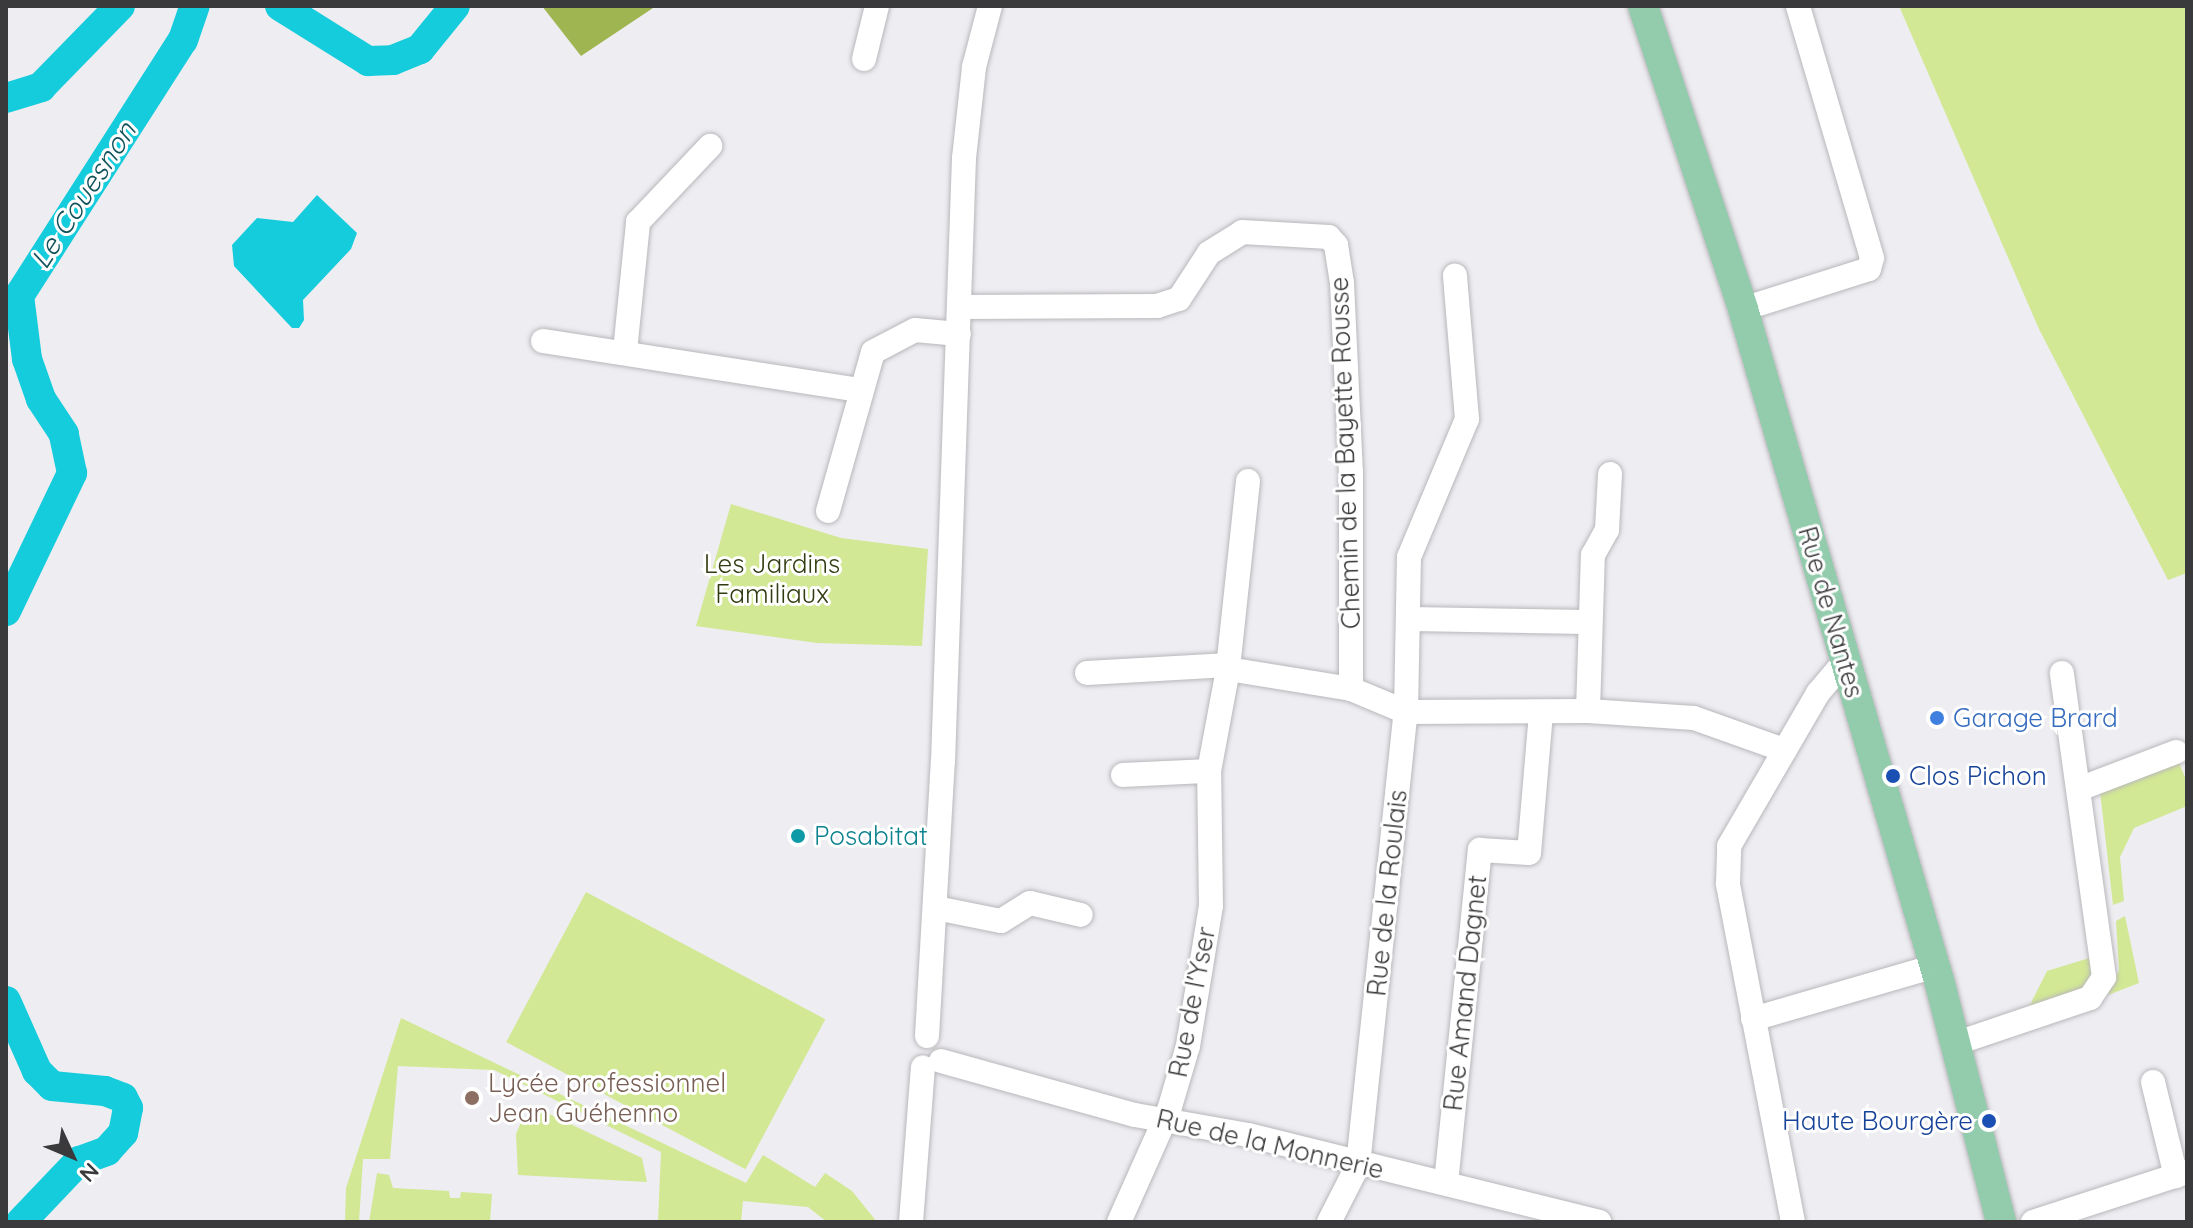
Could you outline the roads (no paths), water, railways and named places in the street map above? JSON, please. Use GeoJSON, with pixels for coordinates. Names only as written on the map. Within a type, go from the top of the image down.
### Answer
{"type":"FeatureCollection","features":[{"type":"Feature","properties":{"kind":"main road","name":"Rue de Nantes"},"geometry":{"type":"LineString","coordinates":[[1643,6],[1743,309],[1935,966],[2001,1222]]}},
{"type":"Feature","properties":{"kind":"street"},"geometry":{"type":"LineString","coordinates":[[864,59],[877,6]]}},
{"type":"Feature","properties":{"kind":"street"},"geometry":{"type":"LineString","coordinates":[[911,1222],[932,1064],[940,1041],[927,1036],[936,908],[964,158],[974,67],[990,6]]}},
{"type":"Feature","properties":{"kind":"street"},"geometry":{"type":"LineString","coordinates":[[1743,309],[1869,269],[1872,258],[1798,6]]}},
{"type":"Feature","properties":{"kind":"street"},"geometry":{"type":"LineString","coordinates":[[625,351],[638,222],[710,146]]}},
{"type":"Feature","properties":{"kind":"street","name":"Chemin de la Bayette Rousse"},"geometry":{"type":"LineString","coordinates":[[960,307],[1157,306],[1179,299],[1209,253],[1242,232],[1329,237],[1336,245],[1342,283],[1351,472],[1351,689]]}},
{"type":"Feature","properties":{"kind":"street","name":"Rue de la Roulais"},"geometry":{"type":"LineString","coordinates":[[1329,1222],[1358,1165],[1406,712],[1409,557],[1467,419],[1455,275]]}},
{"type":"Feature","properties":{"kind":"street"},"geometry":{"type":"LineString","coordinates":[[828,511],[873,352],[915,330],[959,334]]}},
{"type":"Feature","properties":{"kind":"street"},"geometry":{"type":"LineString","coordinates":[[543,341],[625,351],[861,390]]}},
{"type":"Feature","properties":{"kind":"street"},"geometry":{"type":"LineString","coordinates":[[1588,711],[1587,622],[1593,555],[1607,530],[1610,474]]}},
{"type":"Feature","properties":{"kind":"street","name":"Rue de l'Yser"},"geometry":{"type":"LineString","coordinates":[[1119,1222],[1163,1119],[1188,1046],[1211,906],[1209,771],[1228,667],[1248,481]]}},
{"type":"Feature","properties":{"kind":"street"},"geometry":{"type":"LineString","coordinates":[[1409,619],[1587,622]]}},
{"type":"Feature","properties":{"kind":"street"},"geometry":{"type":"LineString","coordinates":[[1793,1222],[1728,883],[1729,846],[1818,693],[1846,660]]}},
{"type":"Feature","properties":{"kind":"street"},"geometry":{"type":"LineString","coordinates":[[1087,673],[1228,667],[1351,689],[1406,712],[1588,711],[1694,718],[1784,750]]}},
{"type":"Feature","properties":{"kind":"street"},"geometry":{"type":"LineString","coordinates":[[1954,1044],[2090,998],[2104,977],[2062,673]]}},
{"type":"Feature","properties":{"kind":"street","name":"Rue Amand Dagnet"},"geometry":{"type":"LineString","coordinates":[[1446,1183],[1480,850],[1529,853],[1541,713]]}},
{"type":"Feature","properties":{"kind":"street"},"geometry":{"type":"LineString","coordinates":[[2079,789],[2176,752]]}},
{"type":"Feature","properties":{"kind":"street"},"geometry":{"type":"LineString","coordinates":[[1123,775],[1209,771]]}},
{"type":"Feature","properties":{"kind":"street"},"geometry":{"type":"LineString","coordinates":[[936,908],[1001,921],[1030,903],[1081,915]]}},
{"type":"Feature","properties":{"kind":"street"},"geometry":{"type":"LineString","coordinates":[[1753,1019],[1935,966]]}},
{"type":"Feature","properties":{"kind":"street","name":"Rue de la Monnerie"},"geometry":{"type":"LineString","coordinates":[[932,1064],[1446,1183],[1599,1222]]}},
{"type":"Feature","properties":{"kind":"street"},"geometry":{"type":"LineString","coordinates":[[2033,1222],[2182,1174],[2153,1082]]}},
{"type":"Feature","properties":{"kind":"water"},"geometry":{"type":"Polygon","coordinates":[[[317,195],[357,233],[351,249],[303,300],[304,320],[299,328],[292,328],[234,266],[232,245],[257,218],[293,222],[317,195]]]}},
{"type":"Feature","properties":{"kind":"waterway","name":"Le Couesnon"},"geometry":{"type":"LineString","coordinates":[[6,98],[41,87],[120,6]]}},
{"type":"Feature","properties":{"kind":"waterway","name":"Le Couesnon"},"geometry":{"type":"LineString","coordinates":[[6,611],[72,473],[64,434],[41,399],[27,359],[19,296],[183,40],[195,6]]}},
{"type":"Feature","properties":{"kind":"waterway","name":"Le Couesnon"},"geometry":{"type":"LineString","coordinates":[[280,6],[368,61],[393,60],[420,49],[455,6]]}},
{"type":"Feature","properties":{"kind":"waterway","name":"Le Couesnon"},"geometry":{"type":"LineString","coordinates":[[6,1001],[37,1071],[52,1086],[105,1091],[123,1098],[128,1108],[123,1133],[107,1151],[79,1161],[21,1222]]}},
{"type":"Feature","properties":{"kind":"place","name":"Garage Brard"},"geometry":{"type":"Point","coordinates":[1937,718]}},
{"type":"Feature","properties":{"kind":"place","name":"Clos Pichon"},"geometry":{"type":"Point","coordinates":[1893,776]}},
{"type":"Feature","properties":{"kind":"place","name":"Posabitat"},"geometry":{"type":"Point","coordinates":[798,836]}},
{"type":"Feature","properties":{"kind":"place","name":"Lycée professionnel Jean Guéhenno"},"geometry":{"type":"Point","coordinates":[472,1098]}},
{"type":"Feature","properties":{"kind":"place","name":"Haute Bourgère"},"geometry":{"type":"Point","coordinates":[1989,1121]}},
{"type":"Feature","properties":{"kind":"park label","name":"Les Jardins Familiaux"},"geometry":{"type":"Point","coordinates":[772,579]}}]}
